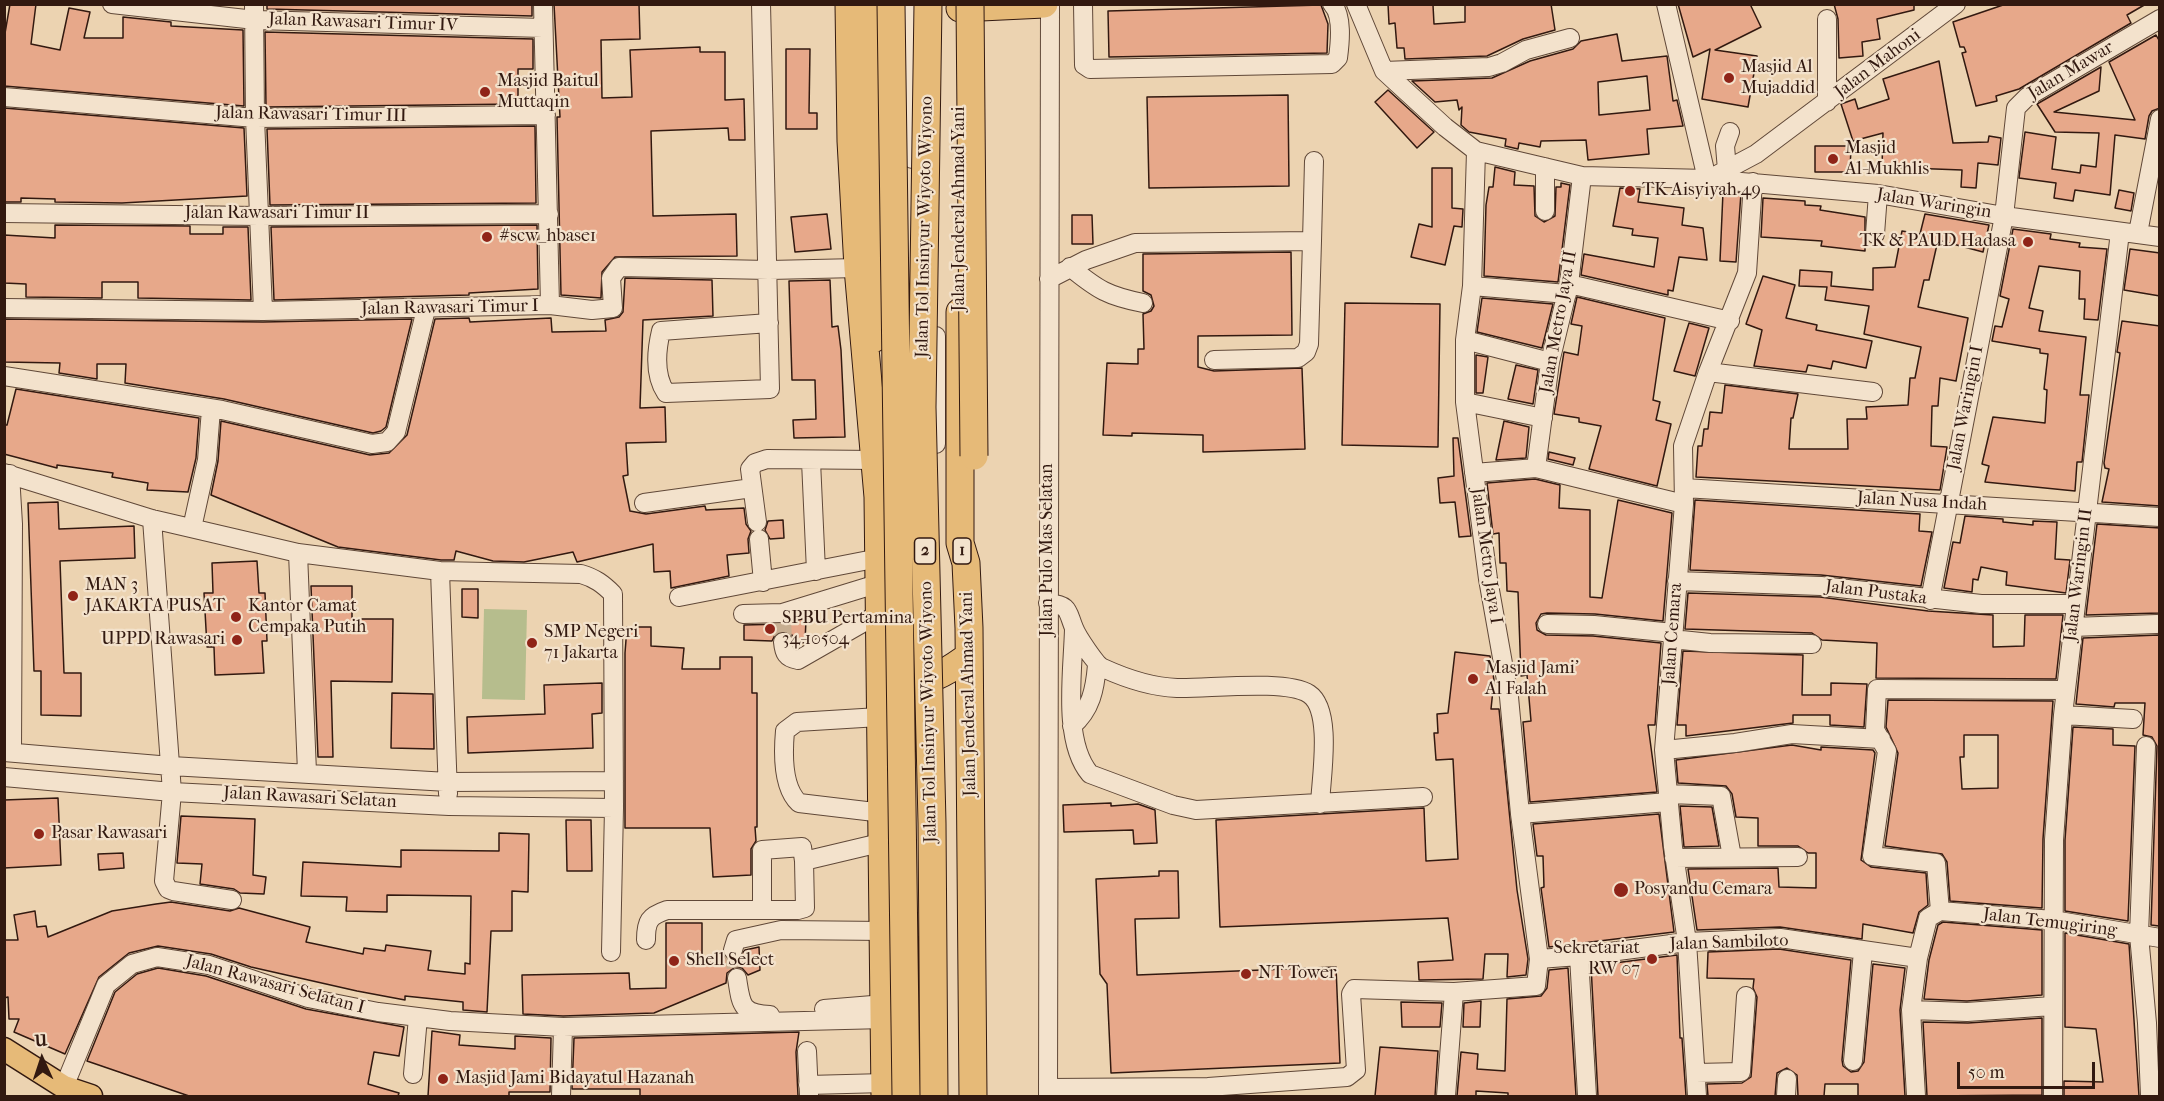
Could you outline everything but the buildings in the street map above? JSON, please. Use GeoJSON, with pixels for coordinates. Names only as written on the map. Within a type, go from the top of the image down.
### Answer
{"type":"FeatureCollection","features":[{"type":"Feature","properties":{"kind":"highway"},"geometry":{"type":"LineString","coordinates":[[849,4],[851,141],[858,268],[876,460],[885,1011],[892,1092]]}},
{"type":"Feature","properties":{"kind":"highway"},"geometry":{"type":"LineString","coordinates":[[869,4],[868,67],[880,301],[869,373]]}},
{"type":"Feature","properties":{"kind":"highway","name":"Jalan Tol Insinyur Wiyoto Wiyono"},"geometry":{"type":"LineString","coordinates":[[891,4],[892,1092]]}},
{"type":"Feature","properties":{"kind":"highway"},"geometry":{"type":"LineString","coordinates":[[869,373],[898,309],[900,293],[897,4]]}},
{"type":"Feature","properties":{"kind":"highway","name":"Jalan Tol Insinyur Wiyoto Wiyono"},"geometry":{"type":"LineString","coordinates":[[928,4],[922,406],[932,823],[934,1096]]}},
{"type":"Feature","properties":{"kind":"highway"},"geometry":{"type":"LineString","coordinates":[[966,563],[974,541],[974,456],[964,6],[1044,4]]}},
{"type":"Feature","properties":{"kind":"highway","name":"Jalan Jenderal Ahmad Yani"},"geometry":{"type":"LineString","coordinates":[[964,6],[960,543],[966,563],[969,656],[972,1096]]}},
{"type":"Feature","properties":{"kind":"highway"},"geometry":{"type":"LineString","coordinates":[[880,664],[920,677],[969,656]]}},
{"type":"Feature","properties":{"kind":"main road"},"geometry":{"type":"LineString","coordinates":[[4,1049],[79,1093]]}},
{"type":"Feature","properties":{"kind":"street","name":"Jalan Rawasari Timur IV"},"geometry":{"type":"LineString","coordinates":[[112,4],[543,28]]}},
{"type":"Feature","properties":{"kind":"street"},"geometry":{"type":"LineString","coordinates":[[543,4],[550,305]]}},
{"type":"Feature","properties":{"kind":"street"},"geometry":{"type":"LineString","coordinates":[[761,4],[769,270],[770,390],[666,393],[659,382],[657,348],[661,331],[769,323]]}},
{"type":"Feature","properties":{"kind":"street"},"geometry":{"type":"LineString","coordinates":[[913,4],[912,479],[940,1096]]}},
{"type":"Feature","properties":{"kind":"street","name":"Jalan Pulo Mas Selatan"},"geometry":{"type":"LineString","coordinates":[[1048,1092],[1050,4]]}},
{"type":"Feature","properties":{"kind":"street"},"geometry":{"type":"LineString","coordinates":[[1058,4],[1085,5],[1084,65],[1090,69],[1332,64],[1338,58],[1339,47],[1338,13],[1332,4]]}},
{"type":"Feature","properties":{"kind":"street"},"geometry":{"type":"LineString","coordinates":[[1356,4],[1384,71],[1445,127],[1476,151]]}},
{"type":"Feature","properties":{"kind":"street"},"geometry":{"type":"LineString","coordinates":[[1666,4],[1707,179]]}},
{"type":"Feature","properties":{"kind":"street","name":"Jalan Mahoni"},"geometry":{"type":"LineString","coordinates":[[1707,179],[1756,154],[1956,4]]}},
{"type":"Feature","properties":{"kind":"street"},"geometry":{"type":"LineString","coordinates":[[911,1096],[920,677],[964,6]]}},
{"type":"Feature","properties":{"kind":"street"},"geometry":{"type":"LineString","coordinates":[[255,12],[255,118],[263,311]]}},
{"type":"Feature","properties":{"kind":"street"},"geometry":{"type":"LineString","coordinates":[[1827,19],[1827,102]]}},
{"type":"Feature","properties":{"kind":"street","name":"Jalan Mawar"},"geometry":{"type":"LineString","coordinates":[[2004,216],[2016,108],[2020,102],[2160,19]]}},
{"type":"Feature","properties":{"kind":"street"},"geometry":{"type":"LineString","coordinates":[[1384,71],[1489,67],[1526,50],[1570,38]]}},
{"type":"Feature","properties":{"kind":"street","name":"Jalan Rawasari Timur III"},"geometry":{"type":"LineString","coordinates":[[4,97],[255,118],[546,115]]}},
{"type":"Feature","properties":{"kind":"street","name":"Jalan Waringin II"},"geometry":{"type":"LineString","coordinates":[[2053,1096],[2054,840],[2074,604],[2129,233],[2160,119]]}},
{"type":"Feature","properties":{"kind":"street"},"geometry":{"type":"LineString","coordinates":[[1727,170],[1725,146],[1730,132]]}},
{"type":"Feature","properties":{"kind":"street","name":"Jalan Waringin"},"geometry":{"type":"LineString","coordinates":[[1476,151],[1581,176],[1707,179],[1878,194],[2004,216],[2160,237]]}},
{"type":"Feature","properties":{"kind":"street","name":"Jalan Metro Jaya I"},"geometry":{"type":"LineString","coordinates":[[1454,992],[1532,988],[1538,981],[1539,959],[1520,814],[1509,697],[1488,579],[1465,402],[1465,340],[1472,286],[1476,151]]}},
{"type":"Feature","properties":{"kind":"street"},"geometry":{"type":"LineString","coordinates":[[1214,360],[1298,358],[1306,352],[1314,161]]}},
{"type":"Feature","properties":{"kind":"street"},"geometry":{"type":"LineString","coordinates":[[1545,167],[1545,211]]}},
{"type":"Feature","properties":{"kind":"street","name":"Jalan Metro Jaya II"},"geometry":{"type":"LineString","coordinates":[[1536,468],[1550,362],[1568,289],[1581,176]]}},
{"type":"Feature","properties":{"kind":"street","name":"Jalan Cemara"},"geometry":{"type":"LineString","coordinates":[[1697,1096],[1687,942],[1674,858],[1665,750],[1684,496],[1683,446],[1708,372],[1747,273],[1753,182]]}},
{"type":"Feature","properties":{"kind":"street"},"geometry":{"type":"LineString","coordinates":[[1875,234],[1878,194]]}},
{"type":"Feature","properties":{"kind":"street","name":"Jalan Rawasari Timur II"},"geometry":{"type":"LineString","coordinates":[[4,213],[259,216],[549,214]]}},
{"type":"Feature","properties":{"kind":"street","name":"Jalan Waringin I"},"geometry":{"type":"LineString","coordinates":[[1930,600],[2004,216]]}},
{"type":"Feature","properties":{"kind":"street"},"geometry":{"type":"LineString","coordinates":[[1049,279],[1070,267],[1135,243],[1312,241]]}},
{"type":"Feature","properties":{"kind":"street","name":"Jalan Rawasari Timur I"},"geometry":{"type":"LineString","coordinates":[[4,308],[263,311],[550,305],[592,310],[613,308],[611,278],[619,267],[769,270],[858,268]]}},
{"type":"Feature","properties":{"kind":"street"},"geometry":{"type":"LineString","coordinates":[[1070,267],[1097,289],[1114,297],[1143,303]]}},
{"type":"Feature","properties":{"kind":"street"},"geometry":{"type":"LineString","coordinates":[[1472,286],[1568,289],[1730,321]]}},
{"type":"Feature","properties":{"kind":"street"},"geometry":{"type":"LineString","coordinates":[[4,376],[211,409],[372,444],[387,442],[396,432],[426,309]]}},
{"type":"Feature","properties":{"kind":"street"},"geometry":{"type":"LineString","coordinates":[[1465,340],[1550,362]]}},
{"type":"Feature","properties":{"kind":"street"},"geometry":{"type":"LineString","coordinates":[[1708,372],[1873,392]]}},
{"type":"Feature","properties":{"kind":"street"},"geometry":{"type":"LineString","coordinates":[[1465,402],[1543,418]]}},
{"type":"Feature","properties":{"kind":"street"},"geometry":{"type":"LineString","coordinates":[[192,528],[207,460],[211,409]]}},
{"type":"Feature","properties":{"kind":"street"},"geometry":{"type":"LineString","coordinates":[[763,582],[750,469],[755,463],[767,459],[876,460]]}},
{"type":"Feature","properties":{"kind":"street"},"geometry":{"type":"LineString","coordinates":[[811,461],[816,571]]}},
{"type":"Feature","properties":{"kind":"street","name":"Jalan Nusa Indah"},"geometry":{"type":"LineString","coordinates":[[1474,473],[1536,468],[1684,496],[1791,496],[1948,502],[2160,517]]}},
{"type":"Feature","properties":{"kind":"street"},"geometry":{"type":"LineString","coordinates":[[7,473],[152,519],[298,553],[440,571],[581,574],[593,577],[613,594],[614,808],[611,952]]}},
{"type":"Feature","properties":{"kind":"street","name":"Jalan Rawasari Selatan"},"geometry":{"type":"LineString","coordinates":[[7,473],[13,524],[8,752],[171,766],[307,772],[448,782],[614,782]]}},
{"type":"Feature","properties":{"kind":"street"},"geometry":{"type":"LineString","coordinates":[[644,503],[752,488]]}},
{"type":"Feature","properties":{"kind":"street"},"geometry":{"type":"LineString","coordinates":[[152,519],[172,792],[165,886],[173,891],[231,900]]}},
{"type":"Feature","properties":{"kind":"street","name":"Jalan Rawasari Selatan"},"geometry":{"type":"LineString","coordinates":[[298,553],[307,772]]}},
{"type":"Feature","properties":{"kind":"street"},"geometry":{"type":"LineString","coordinates":[[679,597],[816,571],[879,570]]}},
{"type":"Feature","properties":{"kind":"street"},"geometry":{"type":"LineString","coordinates":[[743,614],[782,615],[879,570]]}},
{"type":"Feature","properties":{"kind":"street"},"geometry":{"type":"LineString","coordinates":[[440,571],[449,806]]}},
{"type":"Feature","properties":{"kind":"street","name":"Jalan Pustaka"},"geometry":{"type":"LineString","coordinates":[[1677,581],[1821,586],[1981,604],[2074,604]]}},
{"type":"Feature","properties":{"kind":"street"},"geometry":{"type":"LineString","coordinates":[[1048,603],[1059,604],[1068,611],[1074,629],[1097,665],[1134,682],[1175,688],[1287,687],[1309,694],[1321,710],[1323,747],[1320,804]]}},
{"type":"Feature","properties":{"kind":"street"},"geometry":{"type":"LineString","coordinates":[[783,642],[785,654],[790,659],[798,660],[880,613]]}},
{"type":"Feature","properties":{"kind":"street"},"geometry":{"type":"LineString","coordinates":[[1547,624],[1594,625],[1710,643],[1812,644]]}},
{"type":"Feature","properties":{"kind":"street"},"geometry":{"type":"LineString","coordinates":[[2072,627],[2157,624]]}},
{"type":"Feature","properties":{"kind":"street"},"geometry":{"type":"LineString","coordinates":[[1074,629],[1072,726],[1080,763],[1090,774],[1173,805],[1196,810],[1423,797]]}},
{"type":"Feature","properties":{"kind":"street"},"geometry":{"type":"LineString","coordinates":[[1072,726],[1083,717],[1089,707],[1097,665]]}},
{"type":"Feature","properties":{"kind":"street"},"geometry":{"type":"LineString","coordinates":[[1916,1096],[1911,1010],[1918,958],[1928,918],[1940,911],[1936,863],[1872,856],[1887,751],[1875,730],[1877,692],[1879,687],[1942,691],[2065,690]]}},
{"type":"Feature","properties":{"kind":"street"},"geometry":{"type":"LineString","coordinates":[[2063,715],[2133,719]]}},
{"type":"Feature","properties":{"kind":"street"},"geometry":{"type":"LineString","coordinates":[[879,717],[797,722],[785,731],[783,752],[789,787],[799,803],[883,813]]}},
{"type":"Feature","properties":{"kind":"street"},"geometry":{"type":"LineString","coordinates":[[1665,750],[1735,743],[1792,734],[1881,739]]}},
{"type":"Feature","properties":{"kind":"street"},"geometry":{"type":"LineString","coordinates":[[2146,746],[2139,935],[2147,1023],[2150,1096]]}},
{"type":"Feature","properties":{"kind":"street","name":"Jalan Rawasari Selatan"},"geometry":{"type":"LineString","coordinates":[[4,777],[172,792],[449,806],[614,808]]}},
{"type":"Feature","properties":{"kind":"street"},"geometry":{"type":"LineString","coordinates":[[1520,814],[1669,798],[1721,796],[1732,857]]}},
{"type":"Feature","properties":{"kind":"street"},"geometry":{"type":"LineString","coordinates":[[804,861],[884,842]]}},
{"type":"Feature","properties":{"kind":"street"},"geometry":{"type":"LineString","coordinates":[[646,940],[646,922],[652,915],[667,910],[762,910],[798,910],[805,908],[802,847],[762,850],[762,910]]}},
{"type":"Feature","properties":{"kind":"street"},"geometry":{"type":"LineString","coordinates":[[1674,858],[1798,857]]}},
{"type":"Feature","properties":{"kind":"street","name":"Jalan Temugiring"},"geometry":{"type":"LineString","coordinates":[[1940,911],[2053,920],[2160,938]]}},
{"type":"Feature","properties":{"kind":"street"},"geometry":{"type":"LineString","coordinates":[[733,950],[736,940],[781,930],[885,931]]}},
{"type":"Feature","properties":{"kind":"street","name":"Jalan Sambiloto"},"geometry":{"type":"LineString","coordinates":[[1539,959],[1687,942],[1780,938],[1918,958]]}},
{"type":"Feature","properties":{"kind":"street"},"geometry":{"type":"LineString","coordinates":[[1853,1061],[1863,951]]}},
{"type":"Feature","properties":{"kind":"street"},"geometry":{"type":"LineString","coordinates":[[1579,956],[1587,1096]]}},
{"type":"Feature","properties":{"kind":"street","name":"Jalan Rawasari Selatan I"},"geometry":{"type":"LineString","coordinates":[[79,1093],[106,985],[132,964],[157,957],[209,965],[308,998],[418,1017],[563,1027],[885,1011]]}},
{"type":"Feature","properties":{"kind":"street"},"geometry":{"type":"LineString","coordinates":[[737,978],[741,1004],[750,1013],[767,1015],[885,1011]]}},
{"type":"Feature","properties":{"kind":"street"},"geometry":{"type":"LineString","coordinates":[[1048,1092],[1208,1087],[1347,1077],[1356,1070],[1351,994],[1354,990],[1454,992],[1446,1096]]}},
{"type":"Feature","properties":{"kind":"street"},"geometry":{"type":"LineString","coordinates":[[1695,1073],[1741,1072],[1746,996]]}},
{"type":"Feature","properties":{"kind":"street"},"geometry":{"type":"LineString","coordinates":[[1911,1010],[1967,1012],[2052,1006]]}},
{"type":"Feature","properties":{"kind":"street"},"geometry":{"type":"LineString","coordinates":[[413,1074],[418,1017]]}},
{"type":"Feature","properties":{"kind":"street"},"geometry":{"type":"LineString","coordinates":[[561,1096],[563,1027]]}},
{"type":"Feature","properties":{"kind":"street"},"geometry":{"type":"LineString","coordinates":[[807,1051],[808,1091],[892,1092]]}},
{"type":"Feature","properties":{"kind":"green space"},"geometry":{"type":"Polygon","coordinates":[[[484,609],[527,610],[525,700],[482,699],[484,609]]]}},
{"type":"Feature","properties":{"kind":"tunnel"},"geometry":{"type":"LineString","coordinates":[[782,618],[783,642]]}},
{"type":"Feature","properties":{"kind":"tunnel"},"geometry":{"type":"LineString","coordinates":[[733,950],[737,978]]}},
{"type":"Feature","properties":{"kind":"place","name":"Masjid Al Mujaddid"},"geometry":{"type":"Point","coordinates":[1729,78]}},
{"type":"Feature","properties":{"kind":"place","name":"Masjid Baitul Muttaqin"},"geometry":{"type":"Point","coordinates":[485,92]}},
{"type":"Feature","properties":{"kind":"place","name":"Masjid Al-Mukhlis"},"geometry":{"type":"Point","coordinates":[1833,159]}},
{"type":"Feature","properties":{"kind":"place","name":"TK Aisyiyah 49"},"geometry":{"type":"Point","coordinates":[1630,191]}},
{"type":"Feature","properties":{"kind":"place","name":"#scw_hbase1"},"geometry":{"type":"Point","coordinates":[487,237]}},
{"type":"Feature","properties":{"kind":"place","name":"TK & PAUD Hadasa"},"geometry":{"type":"Point","coordinates":[2028,242]}},
{"type":"Feature","properties":{"kind":"place","name":"MAN 3 JAKARTA PUSAT"},"geometry":{"type":"Point","coordinates":[73,596]}},
{"type":"Feature","properties":{"kind":"place","name":"Kantor Camat Cempaka Putih"},"geometry":{"type":"Point","coordinates":[236,617]}},
{"type":"Feature","properties":{"kind":"place","name":"SPBU Pertamina 34-10504"},"geometry":{"type":"Point","coordinates":[770,629]}},
{"type":"Feature","properties":{"kind":"place","name":"UPPD Rawasari"},"geometry":{"type":"Point","coordinates":[237,640]}},
{"type":"Feature","properties":{"kind":"place","name":"SMP Negeri 71 Jakarta"},"geometry":{"type":"Point","coordinates":[532,643]}},
{"type":"Feature","properties":{"kind":"place","name":"Masjid Jami' Al Falah"},"geometry":{"type":"Point","coordinates":[1473,679]}},
{"type":"Feature","properties":{"kind":"place","name":"Pasar Rawasari"},"geometry":{"type":"Point","coordinates":[39,834]}},
{"type":"Feature","properties":{"kind":"place","name":"Posyandu Cemara"},"geometry":{"type":"Point","coordinates":[1621,890]}},
{"type":"Feature","properties":{"kind":"place","name":"Sekretariat RW 07"},"geometry":{"type":"Point","coordinates":[1652,959]}},
{"type":"Feature","properties":{"kind":"place","name":"Shell Select"},"geometry":{"type":"Point","coordinates":[674,961]}},
{"type":"Feature","properties":{"kind":"place","name":"NT Tower"},"geometry":{"type":"Point","coordinates":[1246,974]}},
{"type":"Feature","properties":{"kind":"place","name":"Masjid Jami Bidayatul Hazanah"},"geometry":{"type":"Point","coordinates":[443,1079]}}]}
